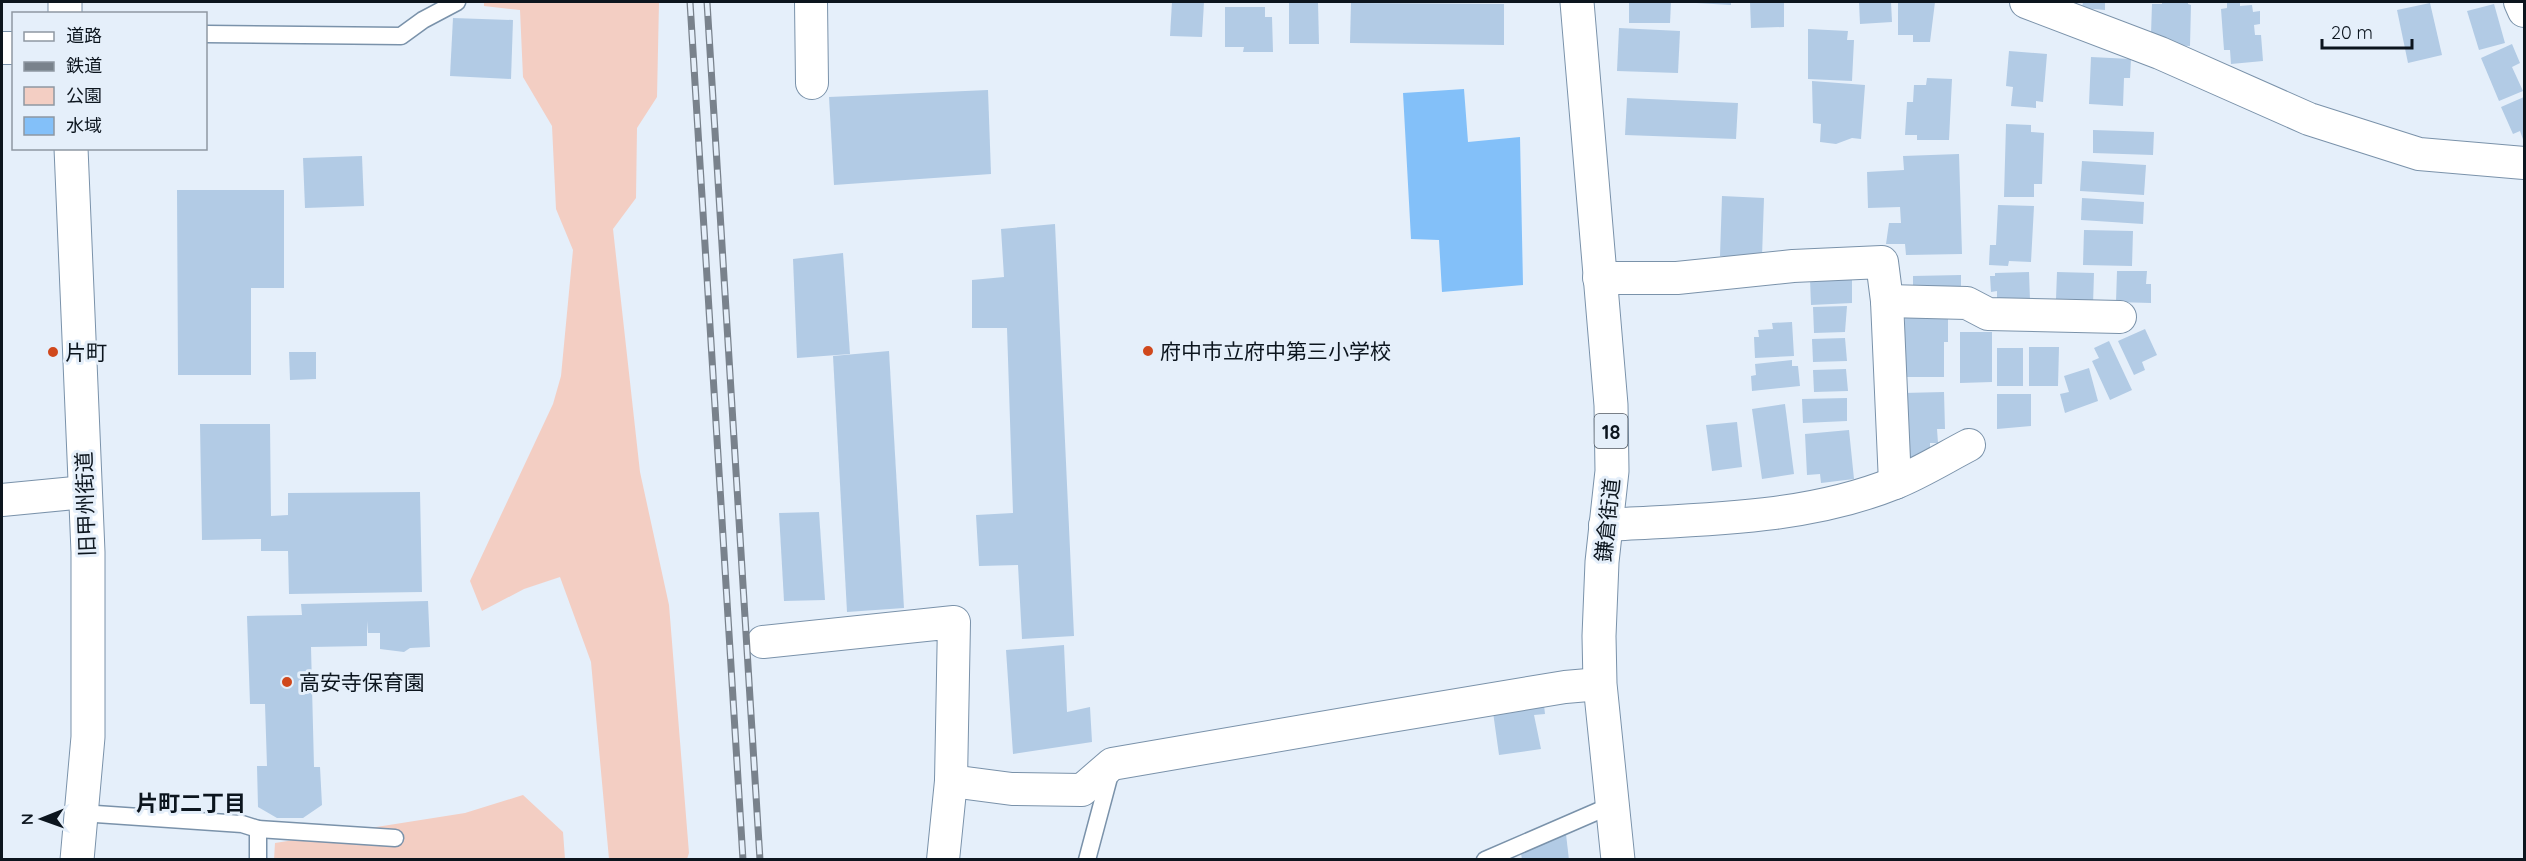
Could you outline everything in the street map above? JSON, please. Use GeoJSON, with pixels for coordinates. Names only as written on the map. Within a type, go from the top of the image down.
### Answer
{"type":"FeatureCollection","features":[{"type":"Feature","properties":{"kind":"main road","name":"鎌倉街道"},"geometry":{"type":"LineString","coordinates":[[1577,2],[1611,405],[1612,471],[1605,525],[1599,636],[1600,684],[1618,860]]}},
{"type":"Feature","properties":{"kind":"main road","name":"旧甲州街道"},"geometry":{"type":"LineString","coordinates":[[71,150],[88,552],[88,737],[77,860]]}},
{"type":"Feature","properties":{"kind":"street"},"geometry":{"type":"LineString","coordinates":[[811,2],[812,83]]}},
{"type":"Feature","properties":{"kind":"street"},"geometry":{"type":"LineString","coordinates":[[2026,2],[2160,53],[2309,119],[2419,154],[2524,163]]}},
{"type":"Feature","properties":{"kind":"street"},"geometry":{"type":"LineString","coordinates":[[2520,2],[2524,11]]}},
{"type":"Feature","properties":{"kind":"street"},"geometry":{"type":"LineString","coordinates":[[1599,278],[1677,278],[1793,266],[1882,262],[1887,301],[1895,483]]}},
{"type":"Feature","properties":{"kind":"street"},"geometry":{"type":"LineString","coordinates":[[1887,301],[1967,303],[1988,314],[2120,317]]}},
{"type":"Feature","properties":{"kind":"street"},"geometry":{"type":"LineString","coordinates":[[1605,525],[1752,516],[1819,505],[1895,483],[1969,446]]}},
{"type":"Feature","properties":{"kind":"street"},"geometry":{"type":"LineString","coordinates":[[2,500],[85,492]]}},
{"type":"Feature","properties":{"kind":"street"},"geometry":{"type":"LineString","coordinates":[[763,642],[954,622],[951,781],[943,860]]}},
{"type":"Feature","properties":{"kind":"street"},"geometry":{"type":"LineString","coordinates":[[951,781],[1011,789],[1082,790],[1112,764],[1565,687],[1600,684]]}},
{"type":"Feature","properties":{"kind":"lane"},"geometry":{"type":"LineString","coordinates":[[207,34],[401,36],[423,20],[457,2]]}},
{"type":"Feature","properties":{"kind":"lane"},"geometry":{"type":"LineString","coordinates":[[1087,860],[1112,764]]}},
{"type":"Feature","properties":{"kind":"lane"},"geometry":{"type":"LineString","coordinates":[[1485,860],[1612,805]]}},
{"type":"Feature","properties":{"kind":"lane"},"geometry":{"type":"LineString","coordinates":[[81,813],[242,824],[258,829],[395,838]]}},
{"type":"Feature","properties":{"kind":"lane"},"geometry":{"type":"LineString","coordinates":[[258,829],[258,860]]}},
{"type":"Feature","properties":{"kind":"green space"},"geometry":{"type":"Polygon","coordinates":[[[484,2],[659,2],[657,97],[637,128],[636,198],[613,229],[640,472],[669,605],[689,853],[687,859],[609,859],[591,662],[560,577],[524,589],[482,611],[470,581],[553,404],[561,376],[573,250],[556,209],[552,126],[523,77],[520,10],[484,6],[484,2]]]}},
{"type":"Feature","properties":{"kind":"green space"},"geometry":{"type":"Polygon","coordinates":[[[523,795],[563,832],[565,859],[274,860],[275,843],[465,813],[523,795]]]}},
{"type":"Feature","properties":{"kind":"water"},"geometry":{"type":"Polygon","coordinates":[[[1464,89],[1468,142],[1520,137],[1523,285],[1442,292],[1439,240],[1411,239],[1403,93],[1464,89]]]}},
{"type":"Feature","properties":{"kind":"building"},"geometry":{"type":"Polygon","coordinates":[[[1172,2],[1204,2],[1202,37],[1170,36],[1172,2]]]}},
{"type":"Feature","properties":{"kind":"building"},"geometry":{"type":"Polygon","coordinates":[[[1289,2],[1318,2],[1319,44],[1289,44],[1289,2]]]}},
{"type":"Feature","properties":{"kind":"building"},"geometry":{"type":"Polygon","coordinates":[[[1629,2],[1671,2],[1670,23],[1629,23],[1629,2]]]}},
{"type":"Feature","properties":{"kind":"building"},"geometry":{"type":"Polygon","coordinates":[[[1731,2],[1731,5],[1696,3],[1731,2]]]}},
{"type":"Feature","properties":{"kind":"building"},"geometry":{"type":"Polygon","coordinates":[[[1750,2],[1784,2],[1784,27],[1751,28],[1750,2]]]}},
{"type":"Feature","properties":{"kind":"building"},"geometry":{"type":"Polygon","coordinates":[[[1859,2],[1891,2],[1892,22],[1860,24],[1859,2]]]}},
{"type":"Feature","properties":{"kind":"building"},"geometry":{"type":"Polygon","coordinates":[[[1898,2],[1935,2],[1930,42],[1913,42],[1913,35],[1898,35],[1898,2]]]}},
{"type":"Feature","properties":{"kind":"building"},"geometry":{"type":"Polygon","coordinates":[[[2083,2],[2105,2],[2105,10],[2082,8],[2083,2]]]}},
{"type":"Feature","properties":{"kind":"building"},"geometry":{"type":"Polygon","coordinates":[[[2162,2],[2188,2],[2191,5],[2190,46],[2171,45],[2151,34],[2152,4],[2162,4],[2162,2]]]}},
{"type":"Feature","properties":{"kind":"building"},"geometry":{"type":"Polygon","coordinates":[[[2227,2],[2240,2],[2240,6],[2252,5],[2253,12],[2260,11],[2260,24],[2254,25],[2255,35],[2261,35],[2263,61],[2231,64],[2230,50],[2224,50],[2221,9],[2227,8],[2227,2]]]}},
{"type":"Feature","properties":{"kind":"building"},"geometry":{"type":"Polygon","coordinates":[[[1351,3],[1504,4],[1504,45],[1350,43],[1351,3]]]}},
{"type":"Feature","properties":{"kind":"building"},"geometry":{"type":"Polygon","coordinates":[[[2430,3],[2442,55],[2408,63],[2397,10],[2430,3]]]}},
{"type":"Feature","properties":{"kind":"building"},"geometry":{"type":"Polygon","coordinates":[[[2494,4],[2505,43],[2479,50],[2467,11],[2494,4]]]}},
{"type":"Feature","properties":{"kind":"building"},"geometry":{"type":"Polygon","coordinates":[[[1225,7],[1265,7],[1265,17],[1272,17],[1273,52],[1243,52],[1244,47],[1225,47],[1225,7]]]}},
{"type":"Feature","properties":{"kind":"building"},"geometry":{"type":"Polygon","coordinates":[[[453,18],[513,20],[511,79],[450,76],[453,18]]]}},
{"type":"Feature","properties":{"kind":"building"},"geometry":{"type":"Polygon","coordinates":[[[1619,28],[1680,31],[1678,73],[1617,71],[1619,28]]]}},
{"type":"Feature","properties":{"kind":"building"},"geometry":{"type":"Polygon","coordinates":[[[1808,29],[1848,31],[1847,40],[1854,40],[1852,81],[1808,79],[1808,29]]]}},
{"type":"Feature","properties":{"kind":"building"},"geometry":{"type":"Polygon","coordinates":[[[2512,44],[2520,63],[2512,67],[2523,91],[2499,101],[2481,58],[2512,44]]]}},
{"type":"Feature","properties":{"kind":"building"},"geometry":{"type":"Polygon","coordinates":[[[2009,51],[2047,54],[2043,102],[2036,101],[2036,108],[2011,106],[2013,87],[2006,86],[2009,51]]]}},
{"type":"Feature","properties":{"kind":"building"},"geometry":{"type":"Polygon","coordinates":[[[2091,57],[2131,59],[2130,78],[2124,78],[2123,106],[2089,104],[2091,57]]]}},
{"type":"Feature","properties":{"kind":"building"},"geometry":{"type":"Polygon","coordinates":[[[1927,78],[1952,79],[1949,140],[1917,140],[1917,135],[1905,135],[1907,102],[1913,102],[1914,85],[1926,85],[1927,78]]]}},
{"type":"Feature","properties":{"kind":"building"},"geometry":{"type":"Polygon","coordinates":[[[1812,81],[1865,85],[1861,139],[1852,138],[1836,144],[1820,142],[1821,124],[1813,123],[1812,81]]]}},
{"type":"Feature","properties":{"kind":"building"},"geometry":{"type":"Polygon","coordinates":[[[988,90],[991,174],[834,185],[829,97],[988,90]]]}},
{"type":"Feature","properties":{"kind":"building"},"geometry":{"type":"Polygon","coordinates":[[[2524,97],[2524,142],[2520,131],[2513,134],[2501,107],[2524,97]]]}},
{"type":"Feature","properties":{"kind":"building"},"geometry":{"type":"Polygon","coordinates":[[[1627,98],[1738,103],[1736,139],[1625,135],[1627,98]]]}},
{"type":"Feature","properties":{"kind":"building"},"geometry":{"type":"Polygon","coordinates":[[[2006,124],[2031,125],[2031,132],[2044,133],[2042,184],[2034,184],[2034,197],[2004,197],[2006,124]]]}},
{"type":"Feature","properties":{"kind":"building"},"geometry":{"type":"Polygon","coordinates":[[[2093,130],[2154,132],[2153,155],[2093,153],[2093,130]]]}},
{"type":"Feature","properties":{"kind":"building"},"geometry":{"type":"Polygon","coordinates":[[[1959,154],[1962,254],[1906,255],[1905,244],[1886,244],[1889,223],[1901,223],[1900,207],[1868,208],[1867,172],[1904,170],[1903,156],[1959,154]]]}},
{"type":"Feature","properties":{"kind":"building"},"geometry":{"type":"Polygon","coordinates":[[[362,156],[364,206],[305,208],[303,158],[362,156]]]}},
{"type":"Feature","properties":{"kind":"building"},"geometry":{"type":"Polygon","coordinates":[[[2082,161],[2146,165],[2144,195],[2080,191],[2082,161]]]}},
{"type":"Feature","properties":{"kind":"building"},"geometry":{"type":"Polygon","coordinates":[[[177,190],[284,190],[284,288],[251,288],[251,375],[178,375],[177,190]]]}},
{"type":"Feature","properties":{"kind":"building"},"geometry":{"type":"Polygon","coordinates":[[[1722,196],[1764,198],[1762,257],[1720,256],[1722,196]]]}},
{"type":"Feature","properties":{"kind":"building"},"geometry":{"type":"Polygon","coordinates":[[[2082,198],[2144,202],[2143,224],[2081,220],[2082,198]]]}},
{"type":"Feature","properties":{"kind":"building"},"geometry":{"type":"Polygon","coordinates":[[[1998,205],[2034,206],[2031,262],[2009,261],[2008,266],[1989,265],[1990,245],[1996,245],[1998,205]]]}},
{"type":"Feature","properties":{"kind":"building"},"geometry":{"type":"Polygon","coordinates":[[[1055,224],[1074,636],[1022,639],[1018,565],[979,566],[976,515],[1013,513],[1007,328],[972,328],[972,280],[1004,277],[1001,229],[1055,224]]]}},
{"type":"Feature","properties":{"kind":"building"},"geometry":{"type":"Polygon","coordinates":[[[2084,230],[2133,231],[2132,266],[2083,265],[2084,230]]]}},
{"type":"Feature","properties":{"kind":"building"},"geometry":{"type":"Polygon","coordinates":[[[843,253],[850,354],[797,358],[793,259],[843,253]]]}},
{"type":"Feature","properties":{"kind":"building"},"geometry":{"type":"Polygon","coordinates":[[[2117,271],[2147,271],[2146,284],[2151,284],[2151,303],[2116,302],[2117,271]]]}},
{"type":"Feature","properties":{"kind":"building"},"geometry":{"type":"Polygon","coordinates":[[[2029,272],[2030,301],[1997,301],[1997,291],[1991,292],[1990,276],[1995,276],[1995,273],[2029,272]]]}},
{"type":"Feature","properties":{"kind":"building"},"geometry":{"type":"Polygon","coordinates":[[[2057,272],[2094,273],[2093,305],[2065,304],[2064,300],[2056,299],[2057,272]]]}},
{"type":"Feature","properties":{"kind":"building"},"geometry":{"type":"Polygon","coordinates":[[[1961,275],[1961,290],[1913,288],[1913,276],[1961,275]]]}},
{"type":"Feature","properties":{"kind":"building"},"geometry":{"type":"Polygon","coordinates":[[[1852,278],[1852,303],[1811,305],[1810,279],[1852,278]]]}},
{"type":"Feature","properties":{"kind":"building"},"geometry":{"type":"Polygon","coordinates":[[[1847,306],[1845,332],[1814,333],[1813,307],[1847,306]]]}},
{"type":"Feature","properties":{"kind":"building"},"geometry":{"type":"Polygon","coordinates":[[[1948,317],[1948,342],[1944,342],[1944,377],[1905,377],[1905,318],[1948,317]]]}},
{"type":"Feature","properties":{"kind":"building"},"geometry":{"type":"Polygon","coordinates":[[[1792,322],[1794,356],[1755,358],[1754,337],[1759,337],[1758,330],[1773,329],[1772,323],[1792,322]]]}},
{"type":"Feature","properties":{"kind":"building"},"geometry":{"type":"Polygon","coordinates":[[[2145,329],[2157,355],[2142,362],[2145,370],[2134,375],[2118,341],[2145,329]]]}},
{"type":"Feature","properties":{"kind":"building"},"geometry":{"type":"Polygon","coordinates":[[[1960,332],[1992,332],[1992,382],[1960,383],[1960,332]]]}},
{"type":"Feature","properties":{"kind":"building"},"geometry":{"type":"Polygon","coordinates":[[[1845,338],[1847,361],[1813,362],[1812,339],[1845,338]]]}},
{"type":"Feature","properties":{"kind":"building"},"geometry":{"type":"Polygon","coordinates":[[[2109,341],[2132,390],[2110,400],[2092,361],[2099,358],[2094,348],[2109,341]]]}},
{"type":"Feature","properties":{"kind":"building"},"geometry":{"type":"Polygon","coordinates":[[[2029,347],[2059,347],[2058,386],[2029,386],[2029,347]]]}},
{"type":"Feature","properties":{"kind":"building"},"geometry":{"type":"Polygon","coordinates":[[[1997,348],[2023,348],[2023,386],[1997,386],[1997,348]]]}},
{"type":"Feature","properties":{"kind":"building"},"geometry":{"type":"Polygon","coordinates":[[[889,351],[904,608],[847,612],[833,356],[889,351]]]}},
{"type":"Feature","properties":{"kind":"building"},"geometry":{"type":"Polygon","coordinates":[[[289,352],[316,352],[316,379],[290,380],[289,352]]]}},
{"type":"Feature","properties":{"kind":"building"},"geometry":{"type":"Polygon","coordinates":[[[1792,360],[1792,366],[1798,366],[1800,386],[1752,391],[1751,376],[1756,375],[1755,364],[1792,360]]]}},
{"type":"Feature","properties":{"kind":"building"},"geometry":{"type":"Polygon","coordinates":[[[2089,368],[2098,401],[2065,413],[2060,394],[2069,392],[2064,376],[2089,368]]]}},
{"type":"Feature","properties":{"kind":"building"},"geometry":{"type":"Polygon","coordinates":[[[1846,369],[1848,391],[1814,392],[1813,370],[1846,369]]]}},
{"type":"Feature","properties":{"kind":"building"},"geometry":{"type":"Polygon","coordinates":[[[1944,392],[1945,429],[1937,429],[1938,443],[1930,443],[1930,452],[1904,462],[1903,393],[1944,392]]]}},
{"type":"Feature","properties":{"kind":"building"},"geometry":{"type":"Polygon","coordinates":[[[1997,394],[2031,394],[2031,426],[1997,429],[1997,394]]]}},
{"type":"Feature","properties":{"kind":"building"},"geometry":{"type":"Polygon","coordinates":[[[1847,398],[1847,421],[1803,423],[1802,399],[1847,398]]]}},
{"type":"Feature","properties":{"kind":"building"},"geometry":{"type":"Polygon","coordinates":[[[1785,404],[1794,474],[1762,479],[1752,409],[1785,404]]]}},
{"type":"Feature","properties":{"kind":"building"},"geometry":{"type":"Polygon","coordinates":[[[1737,422],[1742,467],[1712,471],[1706,425],[1737,422]]]}},
{"type":"Feature","properties":{"kind":"building"},"geometry":{"type":"Polygon","coordinates":[[[200,424],[270,424],[271,516],[288,515],[288,493],[420,492],[422,592],[289,594],[288,551],[261,551],[261,539],[202,540],[200,424]]]}},
{"type":"Feature","properties":{"kind":"building"},"geometry":{"type":"Polygon","coordinates":[[[1849,430],[1854,479],[1821,483],[1820,474],[1807,475],[1805,434],[1849,430]]]}},
{"type":"Feature","properties":{"kind":"building"},"geometry":{"type":"Polygon","coordinates":[[[819,512],[825,600],[784,601],[779,513],[819,512]]]}},
{"type":"Feature","properties":{"kind":"building"},"geometry":{"type":"Polygon","coordinates":[[[428,601],[430,647],[410,648],[404,652],[380,649],[380,633],[368,633],[367,621],[367,646],[311,647],[314,767],[320,767],[322,805],[303,818],[277,818],[258,807],[257,766],[267,766],[265,704],[250,704],[247,616],[302,615],[301,604],[428,601]]]}},
{"type":"Feature","properties":{"kind":"building"},"geometry":{"type":"Polygon","coordinates":[[[1064,645],[1067,712],[1090,707],[1092,742],[1013,754],[1006,650],[1064,645]]]}},
{"type":"Feature","properties":{"kind":"building"},"geometry":{"type":"Polygon","coordinates":[[[1544,705],[1545,714],[1534,715],[1541,749],[1499,755],[1493,712],[1544,705]]]}},
{"type":"Feature","properties":{"kind":"building"},"geometry":{"type":"Polygon","coordinates":[[[1566,834],[1569,860],[1522,860],[1521,853],[1566,834]]]}},
{"type":"Feature","properties":{"kind":"railway"},"geometry":{"type":"LineString","coordinates":[[690,2],[743,860]]}},
{"type":"Feature","properties":{"kind":"railway"},"geometry":{"type":"LineString","coordinates":[[707,2],[760,860]]}},
{"type":"Feature","properties":{"kind":"place","name":"府中市立府中第三小学校"},"geometry":{"type":"Point","coordinates":[1148,351]}},
{"type":"Feature","properties":{"kind":"place","name":"片町"},"geometry":{"type":"Point","coordinates":[53,352]}},
{"type":"Feature","properties":{"kind":"place","name":"高安寺保育園"},"geometry":{"type":"Point","coordinates":[287,682]}},
{"type":"Feature","properties":{"kind":"district","name":"片町二丁目"},"geometry":{"type":"Point","coordinates":[191,803]}}]}
